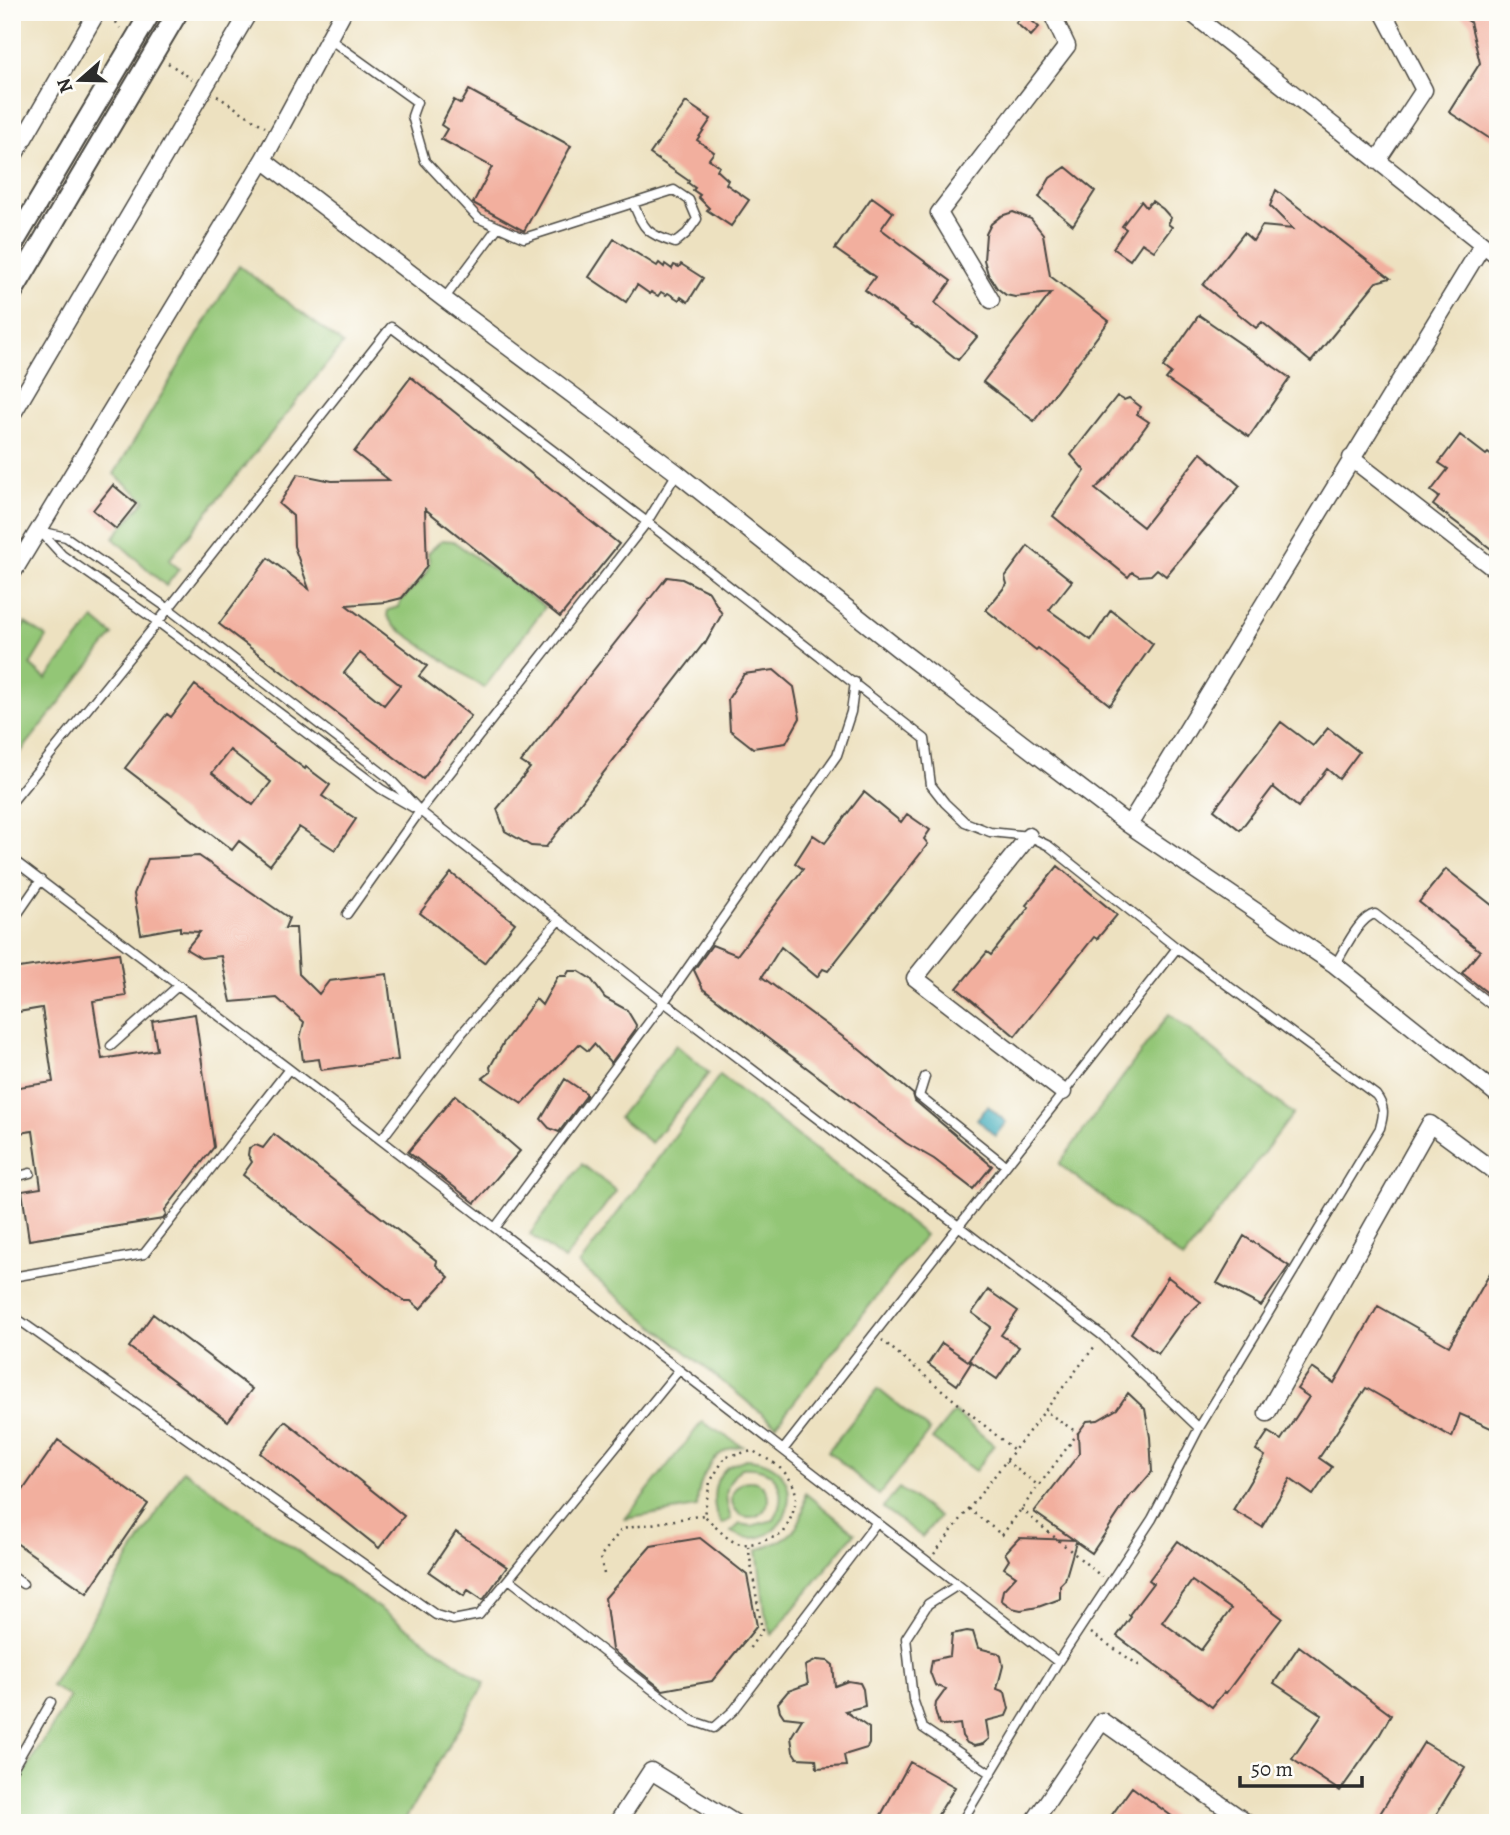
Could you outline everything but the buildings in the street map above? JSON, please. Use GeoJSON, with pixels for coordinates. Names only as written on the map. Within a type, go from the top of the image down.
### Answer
{"type":"FeatureCollection","features":[{"type":"Feature","properties":{"kind":"street"},"geometry":{"type":"LineString","coordinates":[[12,159],[97,12]]}},
{"type":"Feature","properties":{"kind":"street"},"geometry":{"type":"LineString","coordinates":[[12,246],[152,12]]}},
{"type":"Feature","properties":{"kind":"street"},"geometry":{"type":"LineString","coordinates":[[12,293],[178,12]]}},
{"type":"Feature","properties":{"kind":"street"},"geometry":{"type":"LineString","coordinates":[[12,415],[249,12]]}},
{"type":"Feature","properties":{"kind":"street"},"geometry":{"type":"LineString","coordinates":[[12,575],[263,160],[343,12]]}},
{"type":"Feature","properties":{"kind":"street"},"geometry":{"type":"LineString","coordinates":[[990,300],[939,213],[1067,46],[1051,12]]}},
{"type":"Feature","properties":{"kind":"street"},"geometry":{"type":"LineString","coordinates":[[1190,12],[1498,256]]}},
{"type":"Feature","properties":{"kind":"street"},"geometry":{"type":"LineString","coordinates":[[1206,26],[1217,12]]}},
{"type":"Feature","properties":{"kind":"street"},"geometry":{"type":"LineString","coordinates":[[1377,161],[1424,90],[1383,12]]}},
{"type":"Feature","properties":{"kind":"street"},"geometry":{"type":"LineString","coordinates":[[263,160],[677,473],[1129,825],[1335,965],[1498,1095]]}},
{"type":"Feature","properties":{"kind":"street"},"geometry":{"type":"LineString","coordinates":[[1129,825],[1483,244]]}},
{"type":"Feature","properties":{"kind":"street"},"geometry":{"type":"LineString","coordinates":[[1351,458],[1498,572]]}},
{"type":"Feature","properties":{"kind":"street"},"geometry":{"type":"LineString","coordinates":[[1029,836],[915,978],[1063,1092]]}},
{"type":"Feature","properties":{"kind":"street"},"geometry":{"type":"LineString","coordinates":[[1267,1413],[1430,1124],[1498,1174]]}},
{"type":"Feature","properties":{"kind":"street"},"geometry":{"type":"LineString","coordinates":[[1033,1823],[1102,1721],[1247,1823]]}},
{"type":"Feature","properties":{"kind":"street"},"geometry":{"type":"LineString","coordinates":[[617,1823],[651,1771],[735,1823]]}},
{"type":"Feature","properties":{"kind":"lane"},"geometry":{"type":"LineString","coordinates":[[328,38],[417,102],[412,116],[425,161],[478,218],[524,238],[633,203],[674,190],[689,200],[697,219],[675,243],[657,237],[643,226],[633,203]]}},
{"type":"Feature","properties":{"kind":"lane"},"geometry":{"type":"LineString","coordinates":[[444,299],[498,227]]}},
{"type":"Feature","properties":{"kind":"lane"},"geometry":{"type":"LineString","coordinates":[[12,802],[169,609],[391,327],[855,682],[925,739],[931,785],[945,803],[965,821],[990,832],[1029,836],[1049,846],[1177,948],[1376,1095],[1384,1112],[1380,1128],[1199,1428],[1152,1519],[1058,1662],[961,1823]]}},
{"type":"Feature","properties":{"kind":"lane"},"geometry":{"type":"LineString","coordinates":[[347,914],[420,811],[647,522],[677,473]]}},
{"type":"Feature","properties":{"kind":"lane"},"geometry":{"type":"LineString","coordinates":[[40,531],[66,537],[169,609],[389,778],[420,811]]}},
{"type":"Feature","properties":{"kind":"lane"},"geometry":{"type":"LineString","coordinates":[[40,531],[62,555],[158,622],[381,789],[420,811],[664,1002],[1103,1336],[1199,1428]]}},
{"type":"Feature","properties":{"kind":"lane"},"geometry":{"type":"LineString","coordinates":[[495,1228],[664,1002],[837,755],[851,712],[855,682]]}},
{"type":"Feature","properties":{"kind":"lane"},"geometry":{"type":"LineString","coordinates":[[12,859],[289,1069],[1058,1662]]}},
{"type":"Feature","properties":{"kind":"lane"},"geometry":{"type":"LineString","coordinates":[[12,922],[41,880]]}},
{"type":"Feature","properties":{"kind":"lane"},"geometry":{"type":"LineString","coordinates":[[1335,965],[1367,916],[1376,914],[1498,1010]]}},
{"type":"Feature","properties":{"kind":"lane"},"geometry":{"type":"LineString","coordinates":[[381,1140],[463,1033],[559,920]]}},
{"type":"Feature","properties":{"kind":"lane"},"geometry":{"type":"LineString","coordinates":[[783,1450],[1177,948]]}},
{"type":"Feature","properties":{"kind":"lane"},"geometry":{"type":"LineString","coordinates":[[111,1046],[179,985]]}},
{"type":"Feature","properties":{"kind":"lane"},"geometry":{"type":"LineString","coordinates":[[12,1278],[144,1254],[289,1069]]}},
{"type":"Feature","properties":{"kind":"lane"},"geometry":{"type":"LineString","coordinates":[[925,1077],[919,1096],[1006,1165]]}},
{"type":"Feature","properties":{"kind":"lane"},"geometry":{"type":"LineString","coordinates":[[12,1178],[30,1173]]}},
{"type":"Feature","properties":{"kind":"lane"},"geometry":{"type":"LineString","coordinates":[[12,1309],[19,1320],[436,1615],[453,1620],[479,1615],[679,1370]]}},
{"type":"Feature","properties":{"kind":"lane"},"geometry":{"type":"LineString","coordinates":[[509,1579],[693,1721],[714,1728],[734,1710],[877,1522]]}},
{"type":"Feature","properties":{"kind":"lane"},"geometry":{"type":"LineString","coordinates":[[12,1576],[23,1584]]}},
{"type":"Feature","properties":{"kind":"lane"},"geometry":{"type":"LineString","coordinates":[[958,1585],[928,1604],[906,1638],[913,1699],[923,1728],[991,1774]]}},
{"type":"Feature","properties":{"kind":"lane"},"geometry":{"type":"LineString","coordinates":[[12,1770],[51,1702]]}},
{"type":"Feature","properties":{"kind":"path"},"geometry":{"type":"LineString","coordinates":[[110,12],[132,46]]}},
{"type":"Feature","properties":{"kind":"path"},"geometry":{"type":"LineString","coordinates":[[154,53],[276,135]]}},
{"type":"Feature","properties":{"kind":"path"},"geometry":{"type":"LineString","coordinates":[[874,1333],[1014,1450]]}},
{"type":"Feature","properties":{"kind":"path"},"geometry":{"type":"LineString","coordinates":[[928,1562],[1103,1336]]}},
{"type":"Feature","properties":{"kind":"path"},"geometry":{"type":"LineString","coordinates":[[969,1509],[1002,1535],[1078,1433],[1045,1411]]}},
{"type":"Feature","properties":{"kind":"path"},"geometry":{"type":"LineString","coordinates":[[774,1463],[783,1450]]}},
{"type":"Feature","properties":{"kind":"path"},"geometry":{"type":"LineString","coordinates":[[753,1451],[789,1475],[797,1493],[794,1514],[783,1534],[748,1546],[729,1541],[704,1515],[710,1482],[726,1456],[753,1451]]}},
{"type":"Feature","properties":{"kind":"path"},"geometry":{"type":"LineString","coordinates":[[1006,1461],[1039,1486]]}},
{"type":"Feature","properties":{"kind":"path"},"geometry":{"type":"LineString","coordinates":[[1021,1509],[1110,1583]]}},
{"type":"Feature","properties":{"kind":"path"},"geometry":{"type":"LineString","coordinates":[[604,1574],[600,1558],[622,1529],[704,1515]]}},
{"type":"Feature","properties":{"kind":"path"},"geometry":{"type":"LineString","coordinates":[[748,1546],[762,1630],[749,1649]]}},
{"type":"Feature","properties":{"kind":"path"},"geometry":{"type":"LineString","coordinates":[[1081,1627],[1140,1666]]}},
{"type":"Feature","properties":{"kind":"green space"},"geometry":{"type":"Polygon","coordinates":[[[239,266],[343,344],[169,560],[179,569],[166,586],[113,538],[145,500],[114,474],[239,266]]]}},
{"type":"Feature","properties":{"kind":"green space"},"geometry":{"type":"Polygon","coordinates":[[[442,540],[453,541],[545,607],[484,688],[394,626],[387,616],[388,610],[398,607],[424,576],[429,564],[428,553],[442,540]]]}},
{"type":"Feature","properties":{"kind":"green space"},"geometry":{"type":"Polygon","coordinates":[[[94,619],[113,635],[12,763],[12,646],[25,623],[47,637],[30,665],[46,679],[94,619]]]}},
{"type":"Feature","properties":{"kind":"green space"},"geometry":{"type":"Polygon","coordinates":[[[1169,1014],[1293,1114],[1183,1259],[1059,1164],[1169,1014]]]}},
{"type":"Feature","properties":{"kind":"green space"},"geometry":{"type":"Polygon","coordinates":[[[676,1045],[709,1073],[651,1143],[619,1117],[676,1045]]]}},
{"type":"Feature","properties":{"kind":"green space"},"geometry":{"type":"Polygon","coordinates":[[[720,1075],[925,1235],[776,1425],[579,1265],[720,1075]]]}},
{"type":"Feature","properties":{"kind":"green space"},"geometry":{"type":"Polygon","coordinates":[[[582,1164],[616,1191],[564,1260],[530,1234],[582,1164]]]}},
{"type":"Feature","properties":{"kind":"green space"},"geometry":{"type":"Polygon","coordinates":[[[878,1389],[930,1431],[879,1495],[828,1451],[878,1389]]]}},
{"type":"Feature","properties":{"kind":"green space"},"geometry":{"type":"Polygon","coordinates":[[[954,1412],[994,1445],[975,1471],[932,1439],[954,1412]]]}},
{"type":"Feature","properties":{"kind":"green space"},"geometry":{"type":"Polygon","coordinates":[[[702,1422],[742,1446],[722,1453],[708,1468],[700,1487],[697,1507],[625,1519],[702,1422]]]}},
{"type":"Feature","properties":{"kind":"green space"},"geometry":{"type":"Polygon","coordinates":[[[746,1459],[769,1464],[783,1476],[789,1492],[787,1508],[780,1523],[767,1534],[751,1538],[731,1532],[740,1524],[751,1526],[774,1520],[780,1490],[771,1475],[753,1468],[741,1468],[731,1480],[727,1491],[731,1519],[722,1524],[714,1504],[720,1475],[729,1466],[746,1459]]]}},
{"type":"Feature","properties":{"kind":"green space"},"geometry":{"type":"Polygon","coordinates":[[[183,1470],[485,1683],[403,1823],[31,1823],[12,1812],[12,1793],[70,1697],[51,1686],[183,1470]]]}},
{"type":"Feature","properties":{"kind":"green space"},"geometry":{"type":"Polygon","coordinates":[[[750,1481],[763,1486],[768,1499],[763,1512],[750,1517],[737,1512],[732,1499],[737,1486],[750,1481]]]}},
{"type":"Feature","properties":{"kind":"green space"},"geometry":{"type":"Polygon","coordinates":[[[899,1488],[939,1517],[922,1537],[883,1508],[899,1488]]]}},
{"type":"Feature","properties":{"kind":"green space"},"geometry":{"type":"Polygon","coordinates":[[[805,1493],[855,1533],[772,1635],[765,1612],[757,1550],[778,1542],[793,1532],[802,1516],[805,1493]]]}},
{"type":"Feature","properties":{"kind":"water"},"geometry":{"type":"Polygon","coordinates":[[[988,1106],[1006,1122],[995,1136],[977,1119],[988,1106]]]}}]}
